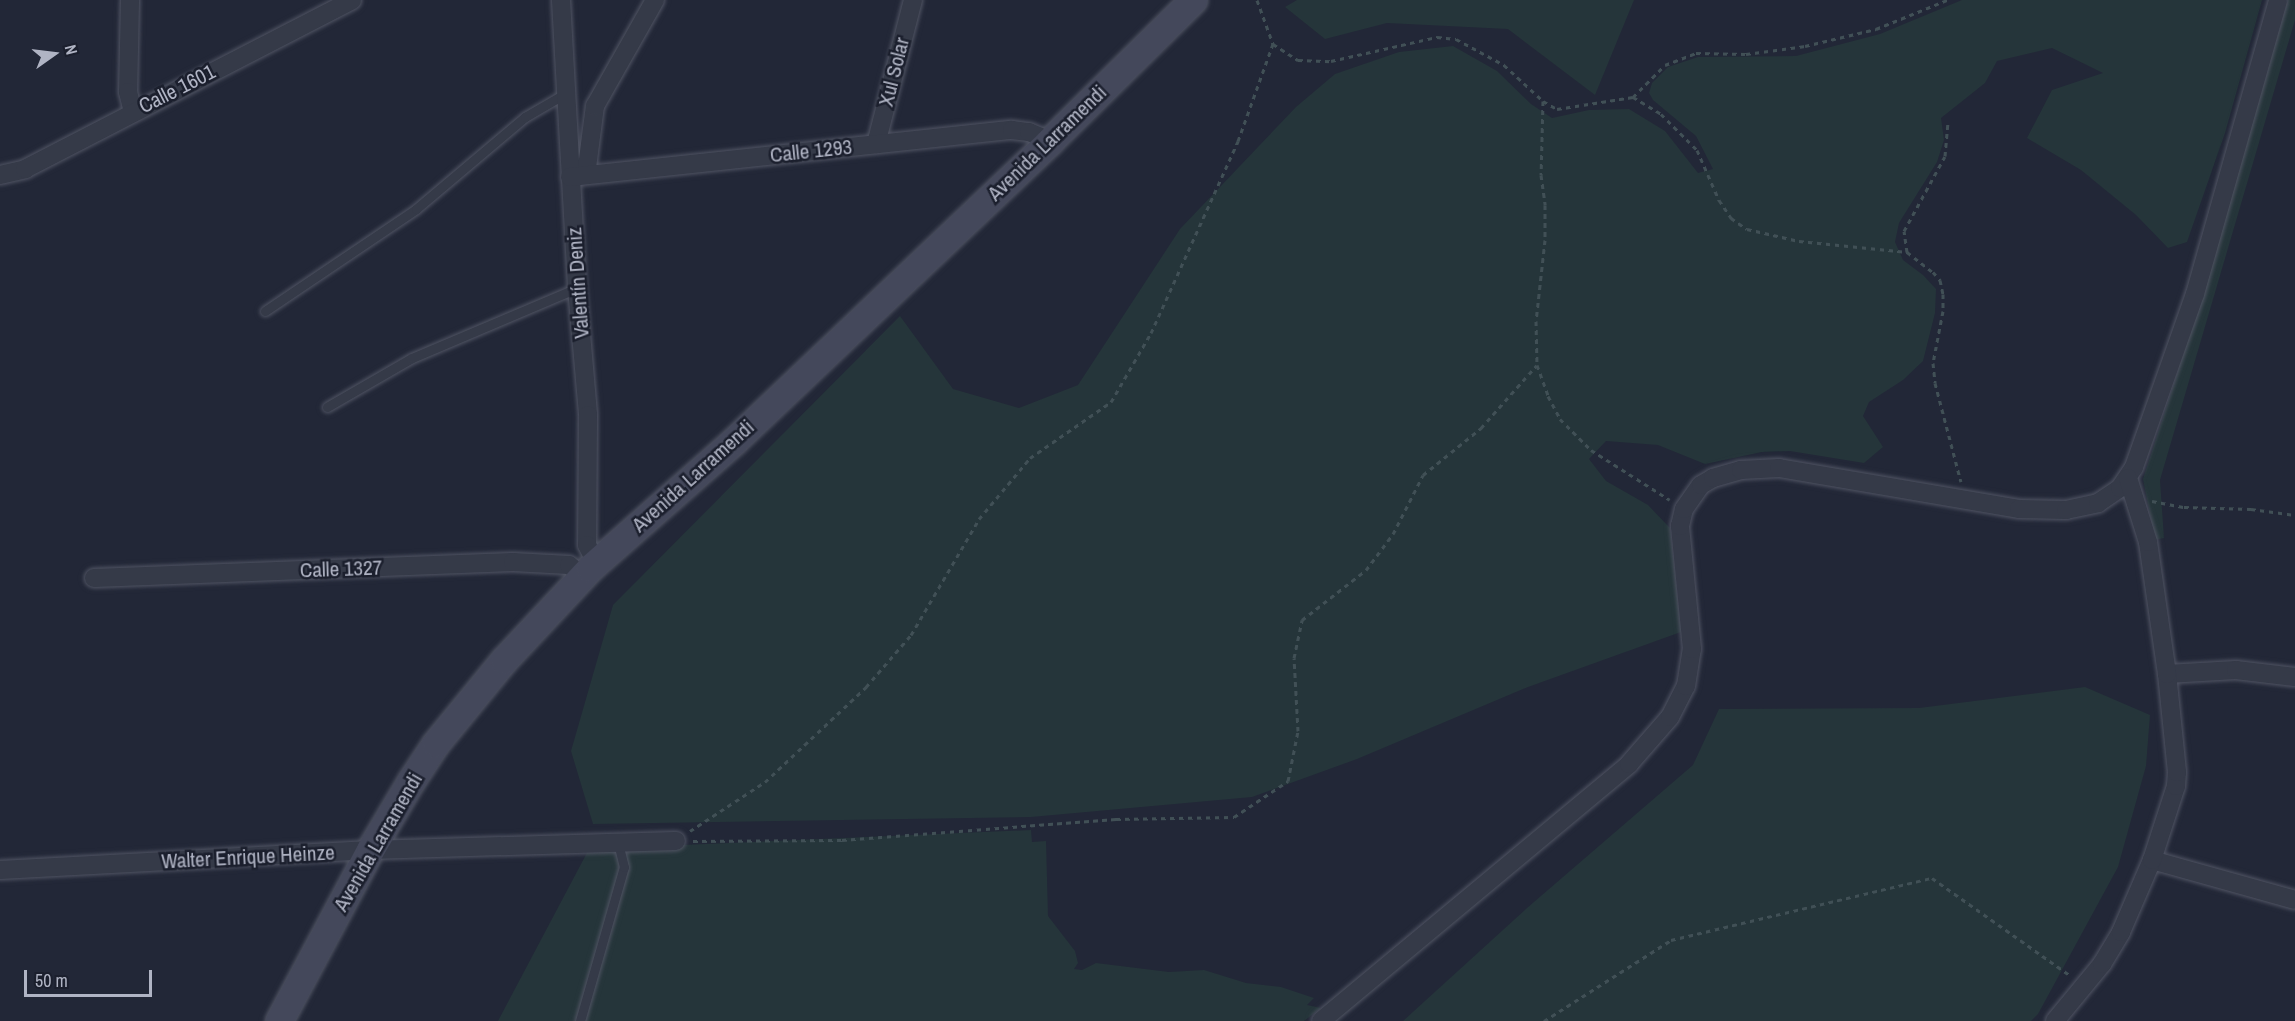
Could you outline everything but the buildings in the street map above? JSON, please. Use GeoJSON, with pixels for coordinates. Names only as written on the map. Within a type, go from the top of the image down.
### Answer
{"type":"FeatureCollection","features":[{"type":"Feature","properties":{"kind":"main road","name":"Avenida Larramendi"},"geometry":{"type":"LineString","coordinates":[[279,1021],[370,850],[411,782],[455,718],[504,660],[590,570],[734,441],[1050,141],[1193,0]]}},
{"type":"Feature","properties":{"kind":"street"},"geometry":{"type":"LineString","coordinates":[[130,0],[128,92],[133,112]]}},
{"type":"Feature","properties":{"kind":"street","name":"Calle 1601"},"geometry":{"type":"LineString","coordinates":[[0,175],[25,169],[352,0]]}},
{"type":"Feature","properties":{"kind":"street","name":"Valentín Deniz"},"geometry":{"type":"LineString","coordinates":[[561,0],[566,93],[578,176],[577,288],[588,415],[587,545],[590,570]]}},
{"type":"Feature","properties":{"kind":"street"},"geometry":{"type":"LineString","coordinates":[[578,176],[595,106],[655,0]]}},
{"type":"Feature","properties":{"kind":"street","name":"Xul Solar"},"geometry":{"type":"LineString","coordinates":[[876,144],[913,0]]}},
{"type":"Feature","properties":{"kind":"street"},"geometry":{"type":"LineString","coordinates":[[1321,1021],[1629,765],[1670,717],[1686,686],[1692,649],[1681,543],[1684,509],[1701,485],[1713,478],[1758,468],[1798,469],[2019,509],[2084,508],[2110,496],[2128,478],[2134,467],[2195,294],[2278,0]]}},
{"type":"Feature","properties":{"kind":"street","name":"Calle 1293"},"geometry":{"type":"LineString","coordinates":[[578,176],[1012,130],[1029,132],[1050,141]]}},
{"type":"Feature","properties":{"kind":"street"},"geometry":{"type":"LineString","coordinates":[[2055,1021],[2117,940],[2152,860],[2174,798],[2177,772],[2167,674],[2148,542],[2128,478]]}},
{"type":"Feature","properties":{"kind":"street","name":"Calle 1327"},"geometry":{"type":"LineString","coordinates":[[94,579],[513,562],[569,565],[590,570]]}},
{"type":"Feature","properties":{"kind":"street"},"geometry":{"type":"LineString","coordinates":[[2167,674],[2236,670],[2295,677]]}},
{"type":"Feature","properties":{"kind":"street","name":"Walter Enrique Heinze"},"geometry":{"type":"LineString","coordinates":[[0,870],[370,850],[676,841]]}},
{"type":"Feature","properties":{"kind":"street"},"geometry":{"type":"LineString","coordinates":[[2152,860],[2295,900]]}},
{"type":"Feature","properties":{"kind":"lane"},"geometry":{"type":"LineString","coordinates":[[265,310],[416,209],[525,117],[566,93]]}},
{"type":"Feature","properties":{"kind":"lane"},"geometry":{"type":"LineString","coordinates":[[327,407],[412,358],[577,288]]}},
{"type":"Feature","properties":{"kind":"lane"},"geometry":{"type":"LineString","coordinates":[[580,1021],[624,867],[618,843]]}},
{"type":"Feature","properties":{"kind":"path"},"geometry":{"type":"LineString","coordinates":[[1257,0],[1273,44],[1298,60],[1331,62],[1437,37],[1456,39],[1504,65],[1544,101],[1557,109],[1633,97],[1665,65],[1696,53],[1746,54],[1805,46],[1876,29],[1947,0]]}},
{"type":"Feature","properties":{"kind":"path"},"geometry":{"type":"LineString","coordinates":[[676,841],[765,782],[866,687],[911,635],[979,519],[1030,458],[1111,402],[1151,333],[1229,161],[1273,44]]}},
{"type":"Feature","properties":{"kind":"path"},"geometry":{"type":"LineString","coordinates":[[1633,97],[1661,114],[1697,150],[1725,209],[1731,218],[1747,229],[1799,241],[1907,252],[1933,272],[1942,287],[1943,311],[1933,363],[1935,383],[1966,501]]}},
{"type":"Feature","properties":{"kind":"path"},"geometry":{"type":"LineString","coordinates":[[1544,101],[1541,175],[1545,205],[1545,240],[1536,321],[1537,365],[1548,396],[1560,419],[1591,450],[1684,509]]}},
{"type":"Feature","properties":{"kind":"path"},"geometry":{"type":"LineString","coordinates":[[1907,252],[1904,231],[1944,156],[1948,121]]}},
{"type":"Feature","properties":{"kind":"path"},"geometry":{"type":"LineString","coordinates":[[676,841],[842,840],[1116,819],[1234,816],[1288,781],[1298,731],[1294,658],[1302,620],[1366,570],[1393,534],[1423,475],[1480,428],[1537,365]]}},
{"type":"Feature","properties":{"kind":"path"},"geometry":{"type":"LineString","coordinates":[[2135,497],[2184,507],[2251,509],[2295,515]]}},
{"type":"Feature","properties":{"kind":"path"},"geometry":{"type":"LineString","coordinates":[[1544,1021],[1671,940],[1932,878],[2084,986]]}},
{"type":"Feature","properties":{"kind":"shaded area"},"geometry":{"type":"Polygon","coordinates":[[[1297,0],[1634,0],[1595,95],[1508,29],[1387,23],[1325,39],[1285,7],[1297,0]]]}},
{"type":"Feature","properties":{"kind":"shaded area"},"geometry":{"type":"Polygon","coordinates":[[[1962,0],[2262,0],[2225,133],[2187,242],[2168,248],[2136,215],[2081,170],[2027,138],[2052,90],[2103,73],[2052,48],[1997,61],[1985,83],[1941,118],[1944,140],[1937,162],[1899,223],[1895,242],[1903,260],[1923,275],[1936,289],[1935,313],[1923,361],[1903,380],[1869,402],[1863,416],[1883,447],[1864,463],[1790,451],[1762,452],[1705,464],[1658,445],[1606,441],[1589,459],[1606,481],[1648,505],[1670,528],[1681,632],[1528,687],[1357,759],[1252,797],[1031,817],[593,824],[571,751],[613,605],[900,316],[953,389],[1019,408],[1078,385],[1180,229],[1296,107],[1335,74],[1399,52],[1453,46],[1497,71],[1531,104],[1552,118],[1589,110],[1629,109],[1665,131],[1698,173],[1713,169],[1696,136],[1653,100],[1649,93],[1652,83],[1668,67],[1698,57],[1796,56],[1880,34],[1962,0]]]}},
{"type":"Feature","properties":{"kind":"shaded area"},"geometry":{"type":"Polygon","coordinates":[[[2288,0],[2295,0],[2295,20],[2160,480],[2164,538],[2155,540],[2143,479],[2209,275],[2288,0]]]}},
{"type":"Feature","properties":{"kind":"shaded area"},"geometry":{"type":"Polygon","coordinates":[[[2085,687],[2150,715],[2146,766],[2118,867],[2038,1014],[2031,1021],[1403,1021],[1527,908],[1693,765],[1719,709],[1919,708],[2085,687]]]}},
{"type":"Feature","properties":{"kind":"shaded area"},"geometry":{"type":"Polygon","coordinates":[[[1031,830],[1032,842],[1046,841],[1048,916],[1075,951],[1078,963],[1074,969],[1082,970],[1096,963],[1169,972],[1204,970],[1246,983],[1281,987],[1314,998],[1307,1005],[1321,1008],[1304,1021],[498,1021],[589,849],[1031,830]]]}}]}
